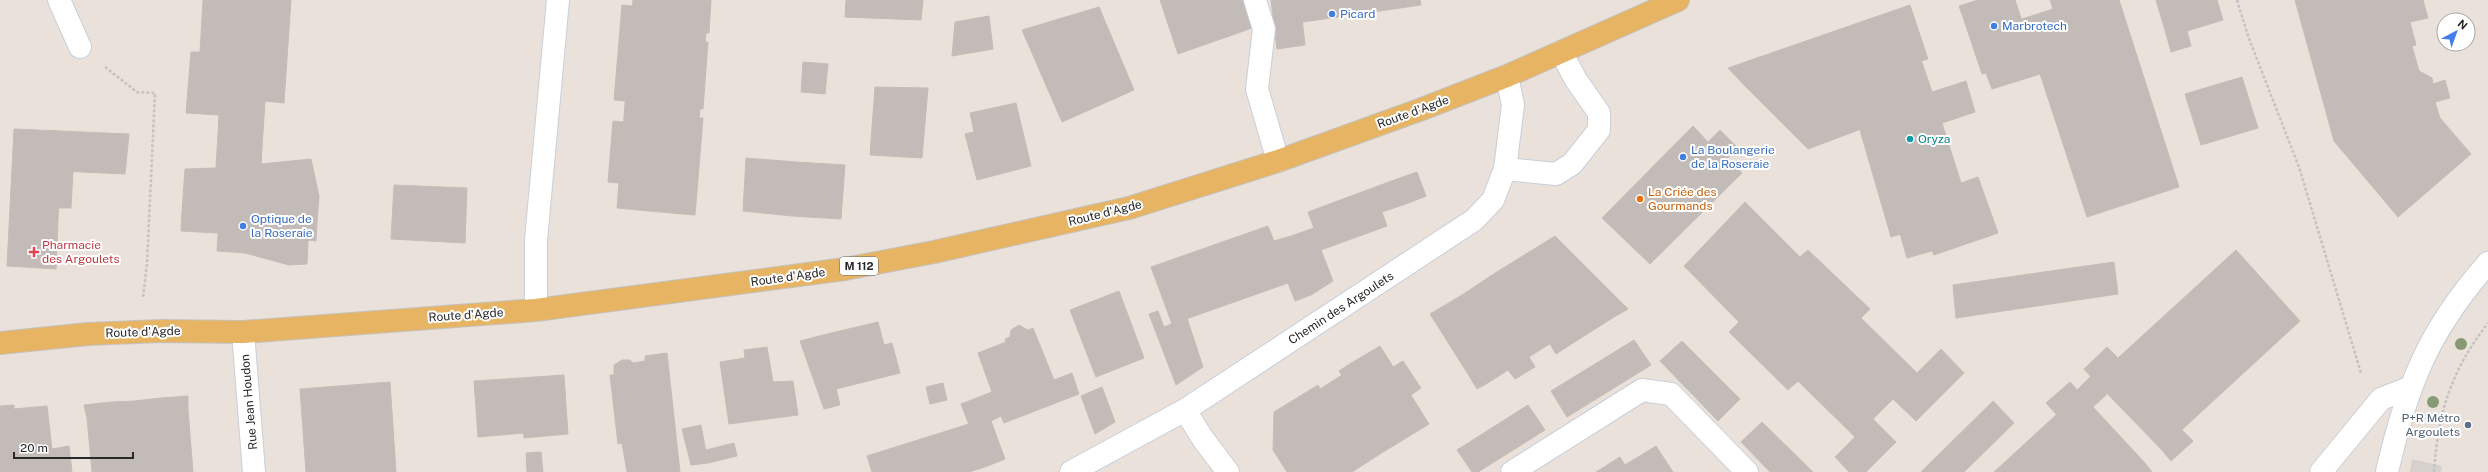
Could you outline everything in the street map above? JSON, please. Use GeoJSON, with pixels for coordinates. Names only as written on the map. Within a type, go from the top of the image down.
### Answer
{"type":"FeatureCollection","features":[{"type":"Feature","properties":{"kind":"main road","name":"Route d'Agde"},"geometry":{"type":"LineString","coordinates":[[0,342],[88,334],[161,331],[243,332],[536,310],[845,269],[934,252],[1128,208],[1278,161],[1422,109],[1507,76],[1678,0]]}},
{"type":"Feature","properties":{"kind":"street"},"geometry":{"type":"LineString","coordinates":[[59,0],[80,47]]}},
{"type":"Feature","properties":{"kind":"street"},"geometry":{"type":"LineString","coordinates":[[536,310],[536,240],[558,0]]}},
{"type":"Feature","properties":{"kind":"street"},"geometry":{"type":"LineString","coordinates":[[1255,0],[1264,28],[1257,89],[1278,161]]}},
{"type":"Feature","properties":{"kind":"street"},"geometry":{"type":"LineString","coordinates":[[1505,169],[1556,174],[1572,164],[1599,130],[1599,113],[1576,80],[1560,52]]}},
{"type":"Feature","properties":{"kind":"street","name":"Chemin des Argoulets"},"geometry":{"type":"LineString","coordinates":[[1071,472],[1184,410],[1474,220],[1493,200],[1505,169],[1513,106],[1507,76]]}},
{"type":"Feature","properties":{"kind":"street"},"geometry":{"type":"LineString","coordinates":[[2387,472],[2399,422],[2422,357],[2451,310],[2488,263]]}},
{"type":"Feature","properties":{"kind":"street","name":"Rue Jean Houdon"},"geometry":{"type":"LineString","coordinates":[[243,332],[254,472]]}},
{"type":"Feature","properties":{"kind":"street"},"geometry":{"type":"LineString","coordinates":[[2321,472],[2381,399],[2410,388]]}},
{"type":"Feature","properties":{"kind":"street"},"geometry":{"type":"LineString","coordinates":[[1512,472],[1642,390],[1671,394],[1747,472]]}},
{"type":"Feature","properties":{"kind":"street"},"geometry":{"type":"LineString","coordinates":[[1184,410],[1203,439],[1228,472]]}},
{"type":"Feature","properties":{"kind":"path"},"geometry":{"type":"LineString","coordinates":[[2237,0],[2248,36],[2299,168],[2362,378]]}},
{"type":"Feature","properties":{"kind":"path"},"geometry":{"type":"LineString","coordinates":[[80,47],[137,92],[155,93],[147,263],[142,298],[148,303]]}},
{"type":"Feature","properties":{"kind":"path"},"geometry":{"type":"LineString","coordinates":[[2434,472],[2439,425],[2444,404],[2453,380],[2488,323]]}},
{"type":"Feature","properties":{"kind":"shaded area"},"geometry":{"type":"Polygon","coordinates":[[[2412,459],[2442,466],[2441,472],[2410,472],[2412,459]]]}},
{"type":"Feature","properties":{"kind":"building"},"geometry":{"type":"Polygon","coordinates":[[[203,0],[291,0],[284,103],[265,101],[261,164],[311,159],[319,196],[317,223],[309,223],[307,264],[289,265],[245,253],[248,216],[182,212],[185,169],[216,168],[219,115],[186,113],[191,52],[200,52],[203,0]]]}},
{"type":"Feature","properties":{"kind":"building"},"geometry":{"type":"Polygon","coordinates":[[[633,0],[711,0],[709,33],[706,33],[705,42],[708,42],[703,109],[700,109],[699,118],[703,118],[696,203],[661,201],[660,212],[617,208],[633,0]]]}},
{"type":"Feature","properties":{"kind":"building"},"geometry":{"type":"Polygon","coordinates":[[[846,0],[923,0],[921,20],[845,17],[846,0]]]}},
{"type":"Feature","properties":{"kind":"building"},"geometry":{"type":"Polygon","coordinates":[[[1160,0],[1245,0],[1255,27],[1178,54],[1160,0]]]}},
{"type":"Feature","properties":{"kind":"building"},"geometry":{"type":"Polygon","coordinates":[[[1271,0],[1300,0],[1305,45],[1277,49],[1271,0]]]}},
{"type":"Feature","properties":{"kind":"building","name":"Picard"},"geometry":{"type":"Polygon","coordinates":[[[1300,0],[1420,0],[1421,5],[1303,22],[1300,0]]]}},
{"type":"Feature","properties":{"kind":"building"},"geometry":{"type":"Polygon","coordinates":[[[1978,0],[1990,0],[1995,16],[1966,26],[1959,6],[1978,0]]]}},
{"type":"Feature","properties":{"kind":"building"},"geometry":{"type":"Polygon","coordinates":[[[1990,0],[2015,0],[2040,74],[1992,89],[1986,73],[1982,74],[1966,26],[1995,16],[1990,0]]]}},
{"type":"Feature","properties":{"kind":"building"},"geometry":{"type":"Polygon","coordinates":[[[2050,0],[2119,0],[2179,187],[2087,217],[2022,19],[2053,9],[2050,0]]]}},
{"type":"Feature","properties":{"kind":"building"},"geometry":{"type":"Polygon","coordinates":[[[2156,0],[2217,0],[2223,20],[2167,37],[2156,0]]]}},
{"type":"Feature","properties":{"kind":"building"},"geometry":{"type":"Polygon","coordinates":[[[2295,0],[2423,0],[2428,18],[2410,22],[2416,45],[2412,46],[2419,71],[2432,78],[2433,84],[2445,80],[2450,98],[2435,102],[2440,118],[2471,154],[2398,217],[2334,141],[2295,0]]]}},
{"type":"Feature","properties":{"kind":"building"},"geometry":{"type":"Polygon","coordinates":[[[622,5],[633,6],[625,101],[614,100],[622,5]]]}},
{"type":"Feature","properties":{"kind":"building"},"geometry":{"type":"Polygon","coordinates":[[[1910,5],[1928,59],[1921,61],[1906,15],[1745,68],[1750,83],[1745,86],[1728,68],[1910,5]]]}},
{"type":"Feature","properties":{"kind":"building"},"geometry":{"type":"Polygon","coordinates":[[[1099,7],[1134,90],[1062,122],[1022,30],[1099,7]]]}},
{"type":"Feature","properties":{"kind":"building","name":"Oryza"},"geometry":{"type":"Polygon","coordinates":[[[1906,15],[1932,92],[1966,81],[1975,112],[1942,123],[1961,183],[1978,177],[1998,233],[1934,255],[1932,251],[1907,258],[1869,126],[1808,149],[1795,111],[1775,116],[1745,86],[1750,83],[1745,68],[1906,15]]]}},
{"type":"Feature","properties":{"kind":"building"},"geometry":{"type":"Polygon","coordinates":[[[989,16],[993,49],[952,56],[955,22],[989,16]]]}},
{"type":"Feature","properties":{"kind":"building"},"geometry":{"type":"Polygon","coordinates":[[[2187,31],[2191,46],[2171,52],[2167,37],[2187,31]]]}},
{"type":"Feature","properties":{"kind":"building"},"geometry":{"type":"Polygon","coordinates":[[[803,62],[828,64],[825,94],[801,92],[803,62]]]}},
{"type":"Feature","properties":{"kind":"building"},"geometry":{"type":"Polygon","coordinates":[[[2242,77],[2258,128],[2201,145],[2185,94],[2242,77]]]}},
{"type":"Feature","properties":{"kind":"building"},"geometry":{"type":"Polygon","coordinates":[[[875,87],[928,88],[922,158],[870,155],[875,87]]]}},
{"type":"Feature","properties":{"kind":"building"},"geometry":{"type":"Polygon","coordinates":[[[1016,103],[1031,166],[977,180],[965,134],[974,132],[970,113],[1016,103]]]}},
{"type":"Feature","properties":{"kind":"building"},"geometry":{"type":"Polygon","coordinates":[[[1795,111],[1808,149],[1775,116],[1795,111]]]}},
{"type":"Feature","properties":{"kind":"building"},"geometry":{"type":"Polygon","coordinates":[[[613,121],[624,122],[619,183],[608,182],[613,121]]]}},
{"type":"Feature","properties":{"kind":"building"},"geometry":{"type":"Polygon","coordinates":[[[1693,126],[1708,142],[1720,130],[1737,147],[1727,159],[1742,173],[1650,264],[1602,218],[1693,126]]]}},
{"type":"Feature","properties":{"kind":"building"},"geometry":{"type":"Polygon","coordinates":[[[1869,126],[1901,234],[1891,237],[1860,130],[1869,126]]]}},
{"type":"Feature","properties":{"kind":"building"},"geometry":{"type":"Polygon","coordinates":[[[14,129],[129,134],[125,174],[60,171],[56,269],[7,266],[14,129]]]}},
{"type":"Feature","properties":{"kind":"building"},"geometry":{"type":"Polygon","coordinates":[[[746,158],[796,162],[792,216],[743,211],[746,158]]]}},
{"type":"Feature","properties":{"kind":"building"},"geometry":{"type":"Polygon","coordinates":[[[796,162],[845,165],[841,219],[792,216],[796,162]]]}},
{"type":"Feature","properties":{"kind":"building"},"geometry":{"type":"Polygon","coordinates":[[[60,171],[73,171],[71,208],[59,208],[60,171]]]}},
{"type":"Feature","properties":{"kind":"building"},"geometry":{"type":"Polygon","coordinates":[[[1417,172],[1426,196],[1406,204],[1397,179],[1417,172]]]}},
{"type":"Feature","properties":{"kind":"building"},"geometry":{"type":"Polygon","coordinates":[[[1397,179],[1406,204],[1382,212],[1387,226],[1321,250],[1333,281],[1311,295],[1291,236],[1314,228],[1308,212],[1397,179]]]}},
{"type":"Feature","properties":{"kind":"building"},"geometry":{"type":"Polygon","coordinates":[[[394,185],[467,188],[465,243],[391,239],[394,185]]]}},
{"type":"Feature","properties":{"kind":"building"},"geometry":{"type":"Polygon","coordinates":[[[661,201],[696,203],[695,215],[660,212],[661,201]]]}},
{"type":"Feature","properties":{"kind":"building"},"geometry":{"type":"Polygon","coordinates":[[[1745,202],[1800,257],[1808,250],[1870,309],[1861,318],[1918,374],[1855,437],[1798,381],[1788,390],[1729,332],[1739,322],[1684,266],[1745,202]]]}},
{"type":"Feature","properties":{"kind":"building"},"geometry":{"type":"Polygon","coordinates":[[[182,212],[248,216],[245,253],[217,251],[218,233],[181,231],[182,212]]]}},
{"type":"Feature","properties":{"kind":"building"},"geometry":{"type":"Polygon","coordinates":[[[309,223],[317,223],[316,241],[308,240],[309,223]]]}},
{"type":"Feature","properties":{"kind":"building"},"geometry":{"type":"Polygon","coordinates":[[[1268,226],[1274,241],[1291,236],[1311,295],[1295,301],[1288,283],[1172,324],[1151,267],[1268,226]]]}},
{"type":"Feature","properties":{"kind":"building"},"geometry":{"type":"Polygon","coordinates":[[[1555,236],[1618,299],[1607,306],[1614,317],[1573,343],[1567,333],[1486,384],[1476,369],[1468,374],[1430,314],[1462,295],[1464,299],[1495,280],[1492,275],[1555,236]]]}},
{"type":"Feature","properties":{"kind":"building"},"geometry":{"type":"Polygon","coordinates":[[[2236,250],[2300,321],[2161,449],[2094,380],[2236,250]]]}},
{"type":"Feature","properties":{"kind":"building"},"geometry":{"type":"Polygon","coordinates":[[[2114,262],[2118,294],[1956,318],[1953,285],[2114,262]]]}},
{"type":"Feature","properties":{"kind":"building"},"geometry":{"type":"Polygon","coordinates":[[[1492,275],[1495,280],[1464,299],[1462,295],[1492,275]]]}},
{"type":"Feature","properties":{"kind":"building"},"geometry":{"type":"Polygon","coordinates":[[[1119,291],[1144,358],[1096,377],[1070,310],[1119,291]]]}},
{"type":"Feature","properties":{"kind":"building"},"geometry":{"type":"Polygon","coordinates":[[[1618,299],[1628,309],[1614,317],[1607,306],[1618,299]]]}},
{"type":"Feature","properties":{"kind":"building"},"geometry":{"type":"Polygon","coordinates":[[[1158,311],[1164,327],[1187,318],[1203,367],[1176,385],[1149,314],[1158,311]]]}},
{"type":"Feature","properties":{"kind":"building"},"geometry":{"type":"Polygon","coordinates":[[[878,322],[884,345],[892,343],[900,373],[836,389],[823,335],[878,322]]]}},
{"type":"Feature","properties":{"kind":"building"},"geometry":{"type":"Polygon","coordinates":[[[1019,325],[1028,330],[1033,328],[1054,380],[1072,373],[1079,394],[1004,423],[1001,416],[991,421],[1005,459],[985,467],[961,404],[992,392],[978,353],[1006,342],[1005,339],[1010,337],[1011,330],[1019,325]]]}},
{"type":"Feature","properties":{"kind":"building"},"geometry":{"type":"Polygon","coordinates":[[[1567,333],[1573,343],[1556,354],[1550,344],[1567,333]]]}},
{"type":"Feature","properties":{"kind":"building"},"geometry":{"type":"Polygon","coordinates":[[[823,335],[840,405],[824,409],[800,341],[823,335]]]}},
{"type":"Feature","properties":{"kind":"building"},"geometry":{"type":"Polygon","coordinates":[[[1634,340],[1651,365],[1567,417],[1551,391],[1634,340]]]}},
{"type":"Feature","properties":{"kind":"building"},"geometry":{"type":"Polygon","coordinates":[[[1682,341],[1740,399],[1718,421],[1660,361],[1682,341]]]}},
{"type":"Feature","properties":{"kind":"building"},"geometry":{"type":"Polygon","coordinates":[[[1380,346],[1429,424],[1380,454],[1375,446],[1361,455],[1354,444],[1325,462],[1321,457],[1297,472],[1287,472],[1273,450],[1274,412],[1318,385],[1320,389],[1351,370],[1348,365],[1380,346]]]}},
{"type":"Feature","properties":{"kind":"building"},"geometry":{"type":"Polygon","coordinates":[[[767,347],[773,382],[793,381],[798,415],[729,424],[720,362],[745,358],[744,350],[767,347]]]}},
{"type":"Feature","properties":{"kind":"building"},"geometry":{"type":"Polygon","coordinates":[[[2107,347],[2118,358],[2094,380],[2084,369],[2107,347]]]}},
{"type":"Feature","properties":{"kind":"building"},"geometry":{"type":"Polygon","coordinates":[[[1941,349],[1964,373],[1916,421],[1892,398],[1941,349]]]}},
{"type":"Feature","properties":{"kind":"building"},"geometry":{"type":"Polygon","coordinates":[[[667,353],[680,472],[627,472],[622,443],[618,444],[610,375],[614,375],[614,365],[622,360],[630,360],[633,363],[645,361],[645,356],[667,353]]]}},
{"type":"Feature","properties":{"kind":"building"},"geometry":{"type":"Polygon","coordinates":[[[1529,357],[1535,367],[1515,379],[1508,370],[1529,357]]]}},
{"type":"Feature","properties":{"kind":"building"},"geometry":{"type":"Polygon","coordinates":[[[1403,361],[1421,388],[1411,395],[1393,367],[1403,361]]]}},
{"type":"Feature","properties":{"kind":"building"},"geometry":{"type":"Polygon","coordinates":[[[1348,365],[1351,370],[1342,375],[1339,371],[1348,365]]]}},
{"type":"Feature","properties":{"kind":"building"},"geometry":{"type":"Polygon","coordinates":[[[1476,369],[1486,384],[1477,389],[1468,374],[1476,369]]]}},
{"type":"Feature","properties":{"kind":"building"},"geometry":{"type":"Polygon","coordinates":[[[564,375],[568,434],[524,438],[520,378],[564,375]]]}},
{"type":"Feature","properties":{"kind":"building"},"geometry":{"type":"Polygon","coordinates":[[[2091,376],[2107,394],[2093,407],[2077,390],[2091,376]]]}},
{"type":"Feature","properties":{"kind":"building"},"geometry":{"type":"Polygon","coordinates":[[[520,378],[524,433],[478,437],[474,381],[520,378]]]}},
{"type":"Feature","properties":{"kind":"building"},"geometry":{"type":"Polygon","coordinates":[[[390,382],[396,472],[306,472],[300,389],[390,382]]]}},
{"type":"Feature","properties":{"kind":"building"},"geometry":{"type":"Polygon","coordinates":[[[2070,382],[2080,393],[2057,415],[2046,403],[2070,382]]]}},
{"type":"Feature","properties":{"kind":"building"},"geometry":{"type":"Polygon","coordinates":[[[943,383],[947,400],[930,404],[926,387],[943,383]]]}},
{"type":"Feature","properties":{"kind":"building"},"geometry":{"type":"Polygon","coordinates":[[[1102,387],[1115,422],[1095,434],[1081,396],[1102,387]]]}},
{"type":"Feature","properties":{"kind":"building"},"geometry":{"type":"Polygon","coordinates":[[[2080,393],[2145,463],[2136,472],[1994,472],[2080,393]]]}},
{"type":"Feature","properties":{"kind":"building"},"geometry":{"type":"Polygon","coordinates":[[[188,396],[188,410],[161,412],[161,398],[188,396]]]}},
{"type":"Feature","properties":{"kind":"building"},"geometry":{"type":"Polygon","coordinates":[[[161,398],[161,412],[188,410],[193,472],[140,472],[134,401],[161,398]]]}},
{"type":"Feature","properties":{"kind":"building"},"geometry":{"type":"Polygon","coordinates":[[[134,401],[140,472],[92,472],[87,418],[111,415],[111,402],[134,401]]]}},
{"type":"Feature","properties":{"kind":"building"},"geometry":{"type":"Polygon","coordinates":[[[1993,401],[2014,423],[1964,472],[1921,472],[1993,401]]]}},
{"type":"Feature","properties":{"kind":"building"},"geometry":{"type":"Polygon","coordinates":[[[111,402],[111,415],[87,418],[84,405],[111,402]]]}},
{"type":"Feature","properties":{"kind":"building"},"geometry":{"type":"Polygon","coordinates":[[[14,405],[14,409],[47,406],[52,449],[69,446],[72,472],[0,472],[0,406],[14,405]]]}},
{"type":"Feature","properties":{"kind":"building"},"geometry":{"type":"Polygon","coordinates":[[[1528,405],[1545,430],[1478,472],[1472,472],[1457,450],[1528,405]]]}},
{"type":"Feature","properties":{"kind":"building"},"geometry":{"type":"Polygon","coordinates":[[[1873,419],[1896,442],[1866,472],[1849,472],[1835,457],[1873,419]]]}},
{"type":"Feature","properties":{"kind":"building"},"geometry":{"type":"Polygon","coordinates":[[[1762,422],[1813,472],[1770,472],[1741,442],[1762,422]]]}},
{"type":"Feature","properties":{"kind":"building"},"geometry":{"type":"Polygon","coordinates":[[[969,424],[985,467],[969,472],[872,472],[867,456],[969,424]]]}},
{"type":"Feature","properties":{"kind":"building"},"geometry":{"type":"Polygon","coordinates":[[[701,425],[708,463],[691,465],[682,429],[701,425]]]}},
{"type":"Feature","properties":{"kind":"building"},"geometry":{"type":"Polygon","coordinates":[[[2182,430],[2193,441],[2171,461],[2161,449],[2182,430]]]}},
{"type":"Feature","properties":{"kind":"building"},"geometry":{"type":"Polygon","coordinates":[[[734,443],[737,456],[708,463],[706,450],[734,443]]]}},
{"type":"Feature","properties":{"kind":"building"},"geometry":{"type":"Polygon","coordinates":[[[1354,444],[1361,455],[1375,446],[1380,454],[1352,472],[1297,472],[1321,457],[1325,462],[1354,444]]]}},
{"type":"Feature","properties":{"kind":"building"},"geometry":{"type":"Polygon","coordinates":[[[1656,446],[1673,472],[1596,472],[1620,457],[1625,465],[1656,446]]]}},
{"type":"Feature","properties":{"kind":"building"},"geometry":{"type":"Polygon","coordinates":[[[541,452],[543,472],[527,472],[526,453],[541,452]]]}},
{"type":"Feature","properties":{"kind":"building"},"geometry":{"type":"Polygon","coordinates":[[[2145,463],[2152,472],[2136,472],[2145,463]]]}},
{"type":"Feature","properties":{"kind":"place","name":"Picard"},"geometry":{"type":"Point","coordinates":[1332,14]}},
{"type":"Feature","properties":{"kind":"place","name":"Marbrotech"},"geometry":{"type":"Point","coordinates":[1994,26]}},
{"type":"Feature","properties":{"kind":"place","name":"Oryza"},"geometry":{"type":"Point","coordinates":[1910,139]}},
{"type":"Feature","properties":{"kind":"place","name":"La Boulangerie de la Roseraie"},"geometry":{"type":"Point","coordinates":[1683,157]}},
{"type":"Feature","properties":{"kind":"place","name":"La Criée des Gourmands"},"geometry":{"type":"Point","coordinates":[1640,199]}},
{"type":"Feature","properties":{"kind":"place","name":"Optique de la Roseraie"},"geometry":{"type":"Point","coordinates":[243,226]}},
{"type":"Feature","properties":{"kind":"place","name":"Pharmacie des Argoulets"},"geometry":{"type":"Point","coordinates":[34,252]}},
{"type":"Feature","properties":{"kind":"place","name":"P+R Métro Argoulets"},"geometry":{"type":"Point","coordinates":[2468,425]}}]}
